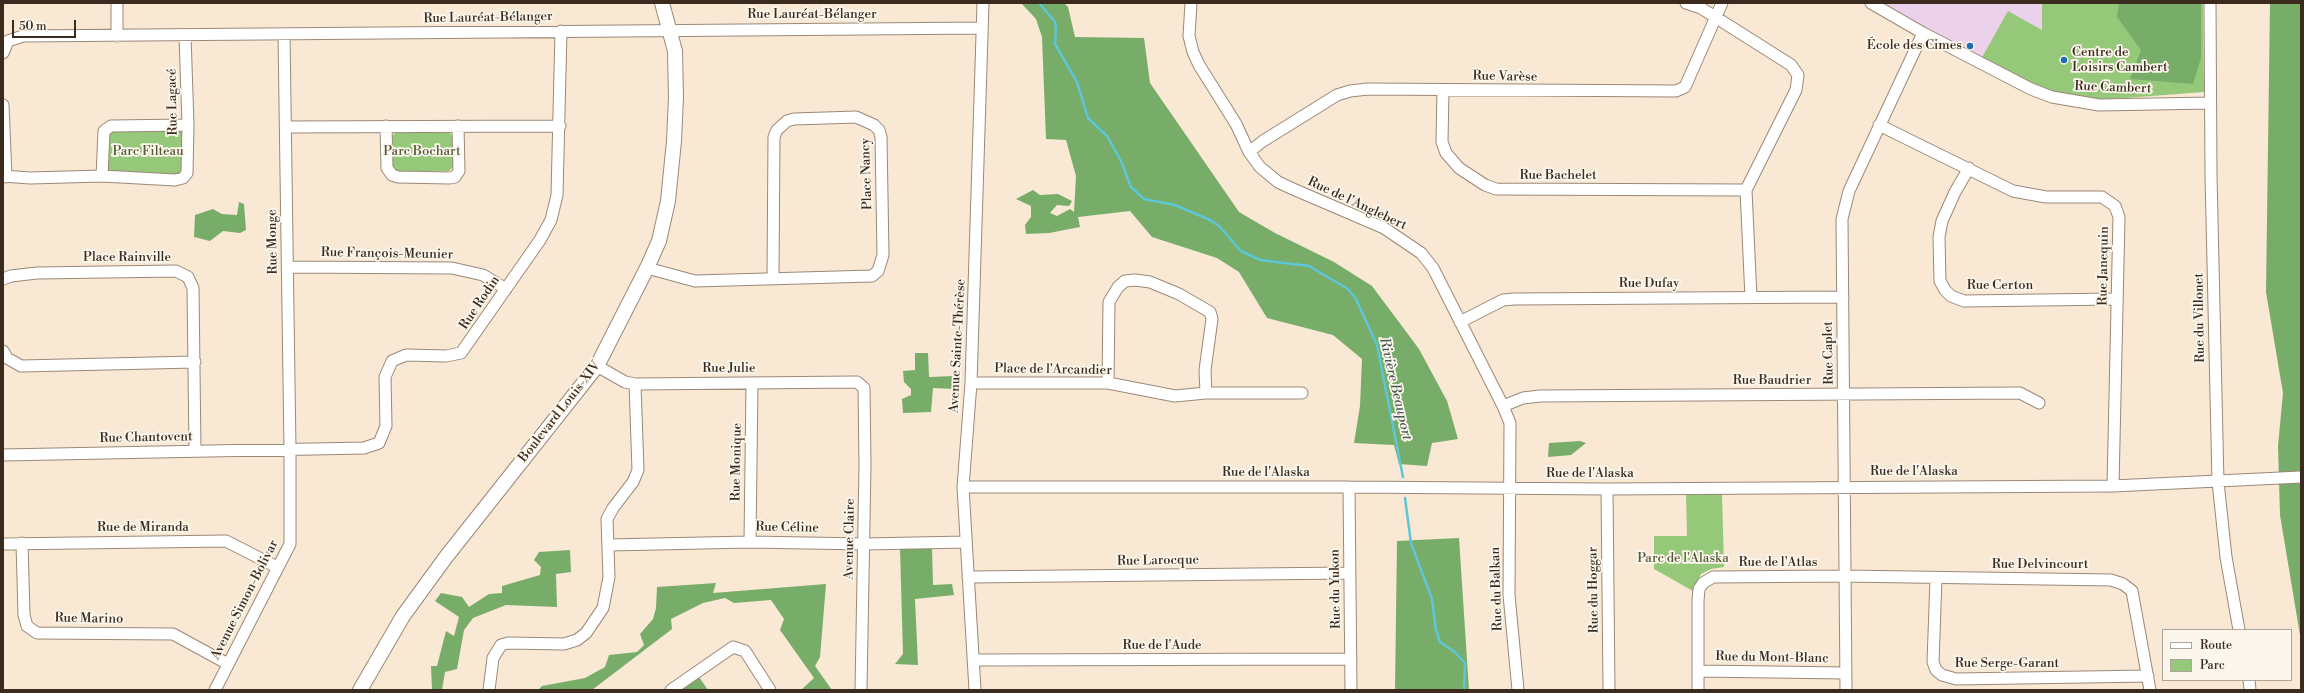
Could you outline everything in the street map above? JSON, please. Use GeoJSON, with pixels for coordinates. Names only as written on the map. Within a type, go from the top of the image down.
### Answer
{"type":"FeatureCollection","features":[{"type":"Feature","properties":{"kind":"main road","name":"Boulevard Louis-XIV"},"geometry":{"type":"LineString","coordinates":[[360,690],[403,616],[446,557],[597,366],[647,268],[658,241],[668,201],[674,141],[676,97],[675,52],[662,3]]}},
{"type":"Feature","properties":{"kind":"street"},"geometry":{"type":"LineString","coordinates":[[117,3],[117,36]]}},
{"type":"Feature","properties":{"kind":"street","name":"Avenue Sainte-Thérèse"},"geometry":{"type":"LineString","coordinates":[[975,690],[963,487],[971,383],[983,3]]}},
{"type":"Feature","properties":{"kind":"street","name":"Rue de l'Anglebert"},"geometry":{"type":"LineString","coordinates":[[1191,3],[1189,36],[1192,52],[1198,65],[1236,124],[1249,152],[1260,167],[1278,182],[1384,228],[1406,241],[1421,253],[1433,268],[1503,406],[1510,423],[1509,488]]}},
{"type":"Feature","properties":{"kind":"street"},"geometry":{"type":"LineString","coordinates":[[1686,3],[1701,8],[1791,65],[1798,75],[1796,90],[1746,190],[1751,298]]}},
{"type":"Feature","properties":{"kind":"street","name":"Rue Varèse"},"geometry":{"type":"LineString","coordinates":[[1249,152],[1276,132],[1337,95],[1350,91],[1368,89],[1443,91],[1676,91],[1686,87],[1722,3]]}},
{"type":"Feature","properties":{"kind":"street","name":"Rue Cambert"},"geometry":{"type":"LineString","coordinates":[[1871,3],[1923,33],[2031,88],[2052,97],[2099,105],[2210,102]]}},
{"type":"Feature","properties":{"kind":"street","name":"Rue du Villonet"},"geometry":{"type":"LineString","coordinates":[[2210,3],[2210,102],[2218,482],[2226,557],[2239,629]]}},
{"type":"Feature","properties":{"kind":"street","name":"Rue Lauréat-Bélanger"},"geometry":{"type":"LineString","coordinates":[[3,53],[8,41],[23,36],[982,28]]}},
{"type":"Feature","properties":{"kind":"street","name":"Rue Rodin"},"geometry":{"type":"LineString","coordinates":[[290,449],[364,448],[379,443],[386,426],[385,376],[392,361],[406,355],[446,356],[461,353],[540,240],[551,220],[557,195],[560,126],[561,31]]}},
{"type":"Feature","properties":{"kind":"street","name":"Rue Caplet"},"geometry":{"type":"LineString","coordinates":[[1846,690],[1842,219],[1849,191],[1923,33]]}},
{"type":"Feature","properties":{"kind":"street","name":"Rue Monge"},"geometry":{"type":"LineString","coordinates":[[284,34],[290,449]]}},
{"type":"Feature","properties":{"kind":"street","name":"Rue Lagacé"},"geometry":{"type":"LineString","coordinates":[[5,176],[30,178],[102,176],[175,180],[183,178],[187,173],[188,125],[185,35]]}},
{"type":"Feature","properties":{"kind":"street","name":"Rue Bachelet"},"geometry":{"type":"LineString","coordinates":[[1443,91],[1442,142],[1446,153],[1459,168],[1485,185],[1496,189],[1746,190]]}},
{"type":"Feature","properties":{"kind":"street"},"geometry":{"type":"LineString","coordinates":[[3,105],[5,176]]}},
{"type":"Feature","properties":{"kind":"street","name":"Place Nancy"},"geometry":{"type":"LineString","coordinates":[[647,268],[695,281],[773,277],[872,276],[878,271],[883,255],[881,137],[879,130],[874,125],[856,117],[794,119],[787,120],[777,130],[774,137],[773,277]]}},
{"type":"Feature","properties":{"kind":"street"},"geometry":{"type":"LineString","coordinates":[[102,176],[104,131],[111,126],[188,125]]}},
{"type":"Feature","properties":{"kind":"street","name":"Rue Janequin"},"geometry":{"type":"LineString","coordinates":[[1879,125],[1970,168],[2013,191],[2029,195],[2091,197],[2109,200],[2115,206],[2119,217],[2113,486]]}},
{"type":"Feature","properties":{"kind":"street"},"geometry":{"type":"LineString","coordinates":[[386,126],[387,168],[392,175],[398,178],[450,178],[455,177],[459,171],[458,126]]}},
{"type":"Feature","properties":{"kind":"street"},"geometry":{"type":"LineString","coordinates":[[286,127],[560,126]]}},
{"type":"Feature","properties":{"kind":"street","name":"Rue Certon"},"geometry":{"type":"LineString","coordinates":[[1970,168],[1954,192],[1942,220],[1939,236],[1940,281],[1944,290],[1951,296],[1964,301],[2117,300]]}},
{"type":"Feature","properties":{"kind":"street","name":"Rue François-Meunier"},"geometry":{"type":"LineString","coordinates":[[288,267],[452,268],[483,275],[506,289]]}},
{"type":"Feature","properties":{"kind":"street","name":"Place Rainville"},"geometry":{"type":"LineString","coordinates":[[3,279],[5,277],[37,273],[176,271],[183,274],[191,281],[193,288],[195,362],[195,451]]}},
{"type":"Feature","properties":{"kind":"street"},"geometry":{"type":"LineString","coordinates":[[1108,383],[1109,302],[1118,287],[1125,281],[1135,280],[1150,282],[1179,294],[1210,312],[1212,319],[1205,370],[1206,393]]}},
{"type":"Feature","properties":{"kind":"street","name":"Rue Dufay"},"geometry":{"type":"LineString","coordinates":[[1460,322],[1502,300],[1514,299],[1842,297]]}},
{"type":"Feature","properties":{"kind":"street"},"geometry":{"type":"LineString","coordinates":[[3,351],[7,358],[21,366],[195,362]]}},
{"type":"Feature","properties":{"kind":"street","name":"Rue Julie"},"geometry":{"type":"LineString","coordinates":[[597,366],[625,382],[635,384],[857,382],[864,388]]}},
{"type":"Feature","properties":{"kind":"street","name":"Rue Monique"},"geometry":{"type":"LineString","coordinates":[[750,542],[752,383]]}},
{"type":"Feature","properties":{"kind":"street","name":"Place de l'Arcandier"},"geometry":{"type":"LineString","coordinates":[[971,383],[1108,383],[1176,396],[1206,393],[1302,393]]}},
{"type":"Feature","properties":{"kind":"street"},"geometry":{"type":"LineString","coordinates":[[489,690],[493,658],[501,645],[508,643],[564,644],[577,640],[586,633],[602,608],[607,594],[609,577],[607,519],[613,508],[630,486],[638,470],[635,384]]}},
{"type":"Feature","properties":{"kind":"street","name":"Avenue Claire"},"geometry":{"type":"LineString","coordinates":[[861,690],[864,544],[864,388]]}},
{"type":"Feature","properties":{"kind":"street","name":"Rue Baudrier"},"geometry":{"type":"LineString","coordinates":[[1503,406],[1523,398],[1540,396],[2020,393],[2039,403]]}},
{"type":"Feature","properties":{"kind":"street","name":"Rue Chantovent"},"geometry":{"type":"LineString","coordinates":[[3,455],[290,449]]}},
{"type":"Feature","properties":{"kind":"street","name":"Avenue Simon-Bolivar"},"geometry":{"type":"LineString","coordinates":[[215,690],[290,544],[290,449]]}},
{"type":"Feature","properties":{"kind":"street","name":"Rue de l'Alaska"},"geometry":{"type":"LineString","coordinates":[[963,487],[1607,489],[1844,486],[2113,486],[2301,477]]}},
{"type":"Feature","properties":{"kind":"street","name":"Rue du Yukon"},"geometry":{"type":"LineString","coordinates":[[1349,487],[1350,690]]}},
{"type":"Feature","properties":{"kind":"street","name":"Rue du Balkan"},"geometry":{"type":"LineString","coordinates":[[1509,488],[1509,595],[1518,690]]}},
{"type":"Feature","properties":{"kind":"street","name":"Rue du Hoggar"},"geometry":{"type":"LineString","coordinates":[[1607,489],[1609,690]]}},
{"type":"Feature","properties":{"kind":"street","name":"Rue de Miranda"},"geometry":{"type":"LineString","coordinates":[[3,544],[226,541],[277,567]]}},
{"type":"Feature","properties":{"kind":"street","name":"Rue Céline"},"geometry":{"type":"LineString","coordinates":[[608,545],[750,542],[864,544],[966,542]]}},
{"type":"Feature","properties":{"kind":"street","name":"Rue Marino"},"geometry":{"type":"LineString","coordinates":[[22,543],[24,615],[27,626],[37,632],[173,634],[228,664]]}},
{"type":"Feature","properties":{"kind":"street","name":"Rue Larocque"},"geometry":{"type":"LineString","coordinates":[[968,577],[1350,573]]}},
{"type":"Feature","properties":{"kind":"street","name":"Rue Delvincourt"},"geometry":{"type":"LineString","coordinates":[[1844,576],[1936,579],[2111,580],[2123,584],[2132,591],[2150,690]]}},
{"type":"Feature","properties":{"kind":"street","name":"Rue de l'Atlas"},"geometry":{"type":"LineString","coordinates":[[1698,690],[1698,601],[1699,589],[1703,583],[1713,577],[1844,576]]}},
{"type":"Feature","properties":{"kind":"street","name":"Rue Serge-Garant"},"geometry":{"type":"LineString","coordinates":[[1936,579],[1933,662],[1942,675],[1956,679],[2148,676]]}},
{"type":"Feature","properties":{"kind":"street"},"geometry":{"type":"LineString","coordinates":[[671,690],[733,647],[745,652],[770,690]]}},
{"type":"Feature","properties":{"kind":"street","name":"Rue de l'Aude"},"geometry":{"type":"LineString","coordinates":[[973,660],[1351,659]]}},
{"type":"Feature","properties":{"kind":"street","name":"Rue du Mont-Blanc"},"geometry":{"type":"LineString","coordinates":[[1698,671],[1846,673]]}},
{"type":"Feature","properties":{"kind":"shaded area","name":"École des Cimes"},"geometry":{"type":"Polygon","coordinates":[[[1873,3],[2042,3],[2042,30],[1980,61],[1873,3]]]}},
{"type":"Feature","properties":{"kind":"green space"},"geometry":{"type":"Polygon","coordinates":[[[1021,3],[1064,3],[1068,7],[1075,37],[1144,38],[1150,83],[1239,212],[1275,233],[1334,262],[1372,286],[1419,349],[1447,401],[1458,439],[1432,443],[1427,466],[1399,464],[1394,445],[1354,443],[1360,406],[1362,359],[1333,335],[1267,318],[1239,272],[1217,258],[1152,237],[1130,211],[1078,217],[1080,227],[1049,233],[1026,234],[1025,225],[1031,217],[1031,206],[1016,199],[1033,190],[1040,195],[1058,194],[1072,201],[1069,206],[1057,205],[1050,213],[1057,216],[1070,209],[1074,212],[1076,176],[1066,140],[1046,139],[1042,37],[1036,19],[1021,3]]]}},
{"type":"Feature","properties":{"kind":"green space"},"geometry":{"type":"Polygon","coordinates":[[[2042,3],[2203,3],[2204,92],[2086,101],[2057,97],[1980,61],[2008,11],[2042,30],[2042,3]]]}},
{"type":"Feature","properties":{"kind":"green space"},"geometry":{"type":"Polygon","coordinates":[[[2119,3],[2201,3],[2201,58],[2193,84],[2130,79],[2141,50],[2117,17],[2119,3]]]}},
{"type":"Feature","properties":{"kind":"green space"},"geometry":{"type":"Polygon","coordinates":[[[2270,3],[2301,3],[2301,641],[2280,515],[2278,446],[2283,393],[2266,292],[2270,3]]]}},
{"type":"Feature","properties":{"kind":"green space","name":"Parc Filteau"},"geometry":{"type":"Polygon","coordinates":[[[188,125],[183,178],[102,176],[104,131],[188,125]]]}},
{"type":"Feature","properties":{"kind":"green space","name":"Parc Bochart"},"geometry":{"type":"Polygon","coordinates":[[[396,132],[449,132],[453,137],[453,167],[449,171],[396,172],[392,166],[391,137],[396,132]]]}},
{"type":"Feature","properties":{"kind":"green space"},"geometry":{"type":"Polygon","coordinates":[[[239,202],[244,204],[246,230],[240,233],[223,231],[210,241],[194,237],[195,215],[213,209],[222,214],[237,215],[239,202]]]}},
{"type":"Feature","properties":{"kind":"green space"},"geometry":{"type":"Polygon","coordinates":[[[915,353],[928,353],[929,377],[955,376],[955,389],[933,388],[931,412],[903,413],[902,399],[911,395],[911,389],[904,382],[903,371],[915,370],[915,353]]]}},
{"type":"Feature","properties":{"kind":"green space"},"geometry":{"type":"Polygon","coordinates":[[[1580,441],[1586,443],[1571,455],[1548,457],[1549,443],[1580,441]]]}},
{"type":"Feature","properties":{"kind":"green space","name":"Parc de l'Alaska"},"geometry":{"type":"Polygon","coordinates":[[[1686,493],[1722,494],[1724,567],[1711,569],[1701,574],[1693,591],[1654,569],[1654,536],[1687,536],[1686,493]]]}},
{"type":"Feature","properties":{"kind":"green space"},"geometry":{"type":"Polygon","coordinates":[[[1459,538],[1469,690],[1395,690],[1397,541],[1459,538]]]}},
{"type":"Feature","properties":{"kind":"green space"},"geometry":{"type":"Polygon","coordinates":[[[900,548],[932,548],[933,585],[952,584],[954,595],[915,599],[918,665],[895,664],[903,654],[900,548]]]}},
{"type":"Feature","properties":{"kind":"green space"},"geometry":{"type":"Polygon","coordinates":[[[570,550],[571,572],[556,574],[557,607],[506,605],[473,618],[464,630],[457,669],[445,672],[442,690],[432,690],[431,666],[437,666],[446,631],[454,636],[459,617],[435,601],[441,593],[462,597],[469,607],[489,594],[502,593],[502,586],[540,575],[541,567],[534,560],[539,552],[570,550]]]}},
{"type":"Feature","properties":{"kind":"green space"},"geometry":{"type":"Polygon","coordinates":[[[716,583],[713,593],[826,584],[820,657],[815,666],[832,690],[801,690],[814,678],[780,630],[784,619],[771,600],[734,603],[725,598],[703,603],[671,619],[672,629],[592,690],[538,690],[542,686],[585,678],[605,667],[609,655],[637,652],[644,645],[640,634],[653,619],[656,608],[657,587],[716,583]]]}},
{"type":"Feature","properties":{"kind":"green space"},"geometry":{"type":"Polygon","coordinates":[[[699,677],[708,690],[680,690],[699,677]]]}},
{"type":"Feature","properties":{"kind":"waterway","name":"Rivière Beauport"},"geometry":{"type":"LineString","coordinates":[[1039,3],[1055,22],[1055,44],[1077,82],[1088,118],[1107,136],[1121,161],[1131,187],[1144,199],[1175,205],[1210,220],[1219,226],[1241,251],[1260,260],[1309,266],[1348,289],[1356,299],[1377,345],[1403,477]]}},
{"type":"Feature","properties":{"kind":"waterway","name":"Rivière Beauport"},"geometry":{"type":"LineString","coordinates":[[1405,498],[1411,543],[1432,599],[1436,630],[1440,642],[1455,652],[1465,663],[1464,690]]}},
{"type":"Feature","properties":{"kind":"place","name":"École des Cimes"},"geometry":{"type":"Point","coordinates":[1970,46]}},
{"type":"Feature","properties":{"kind":"place","name":"Centre de Loisirs Cambert"},"geometry":{"type":"Point","coordinates":[2064,60]}}]}
